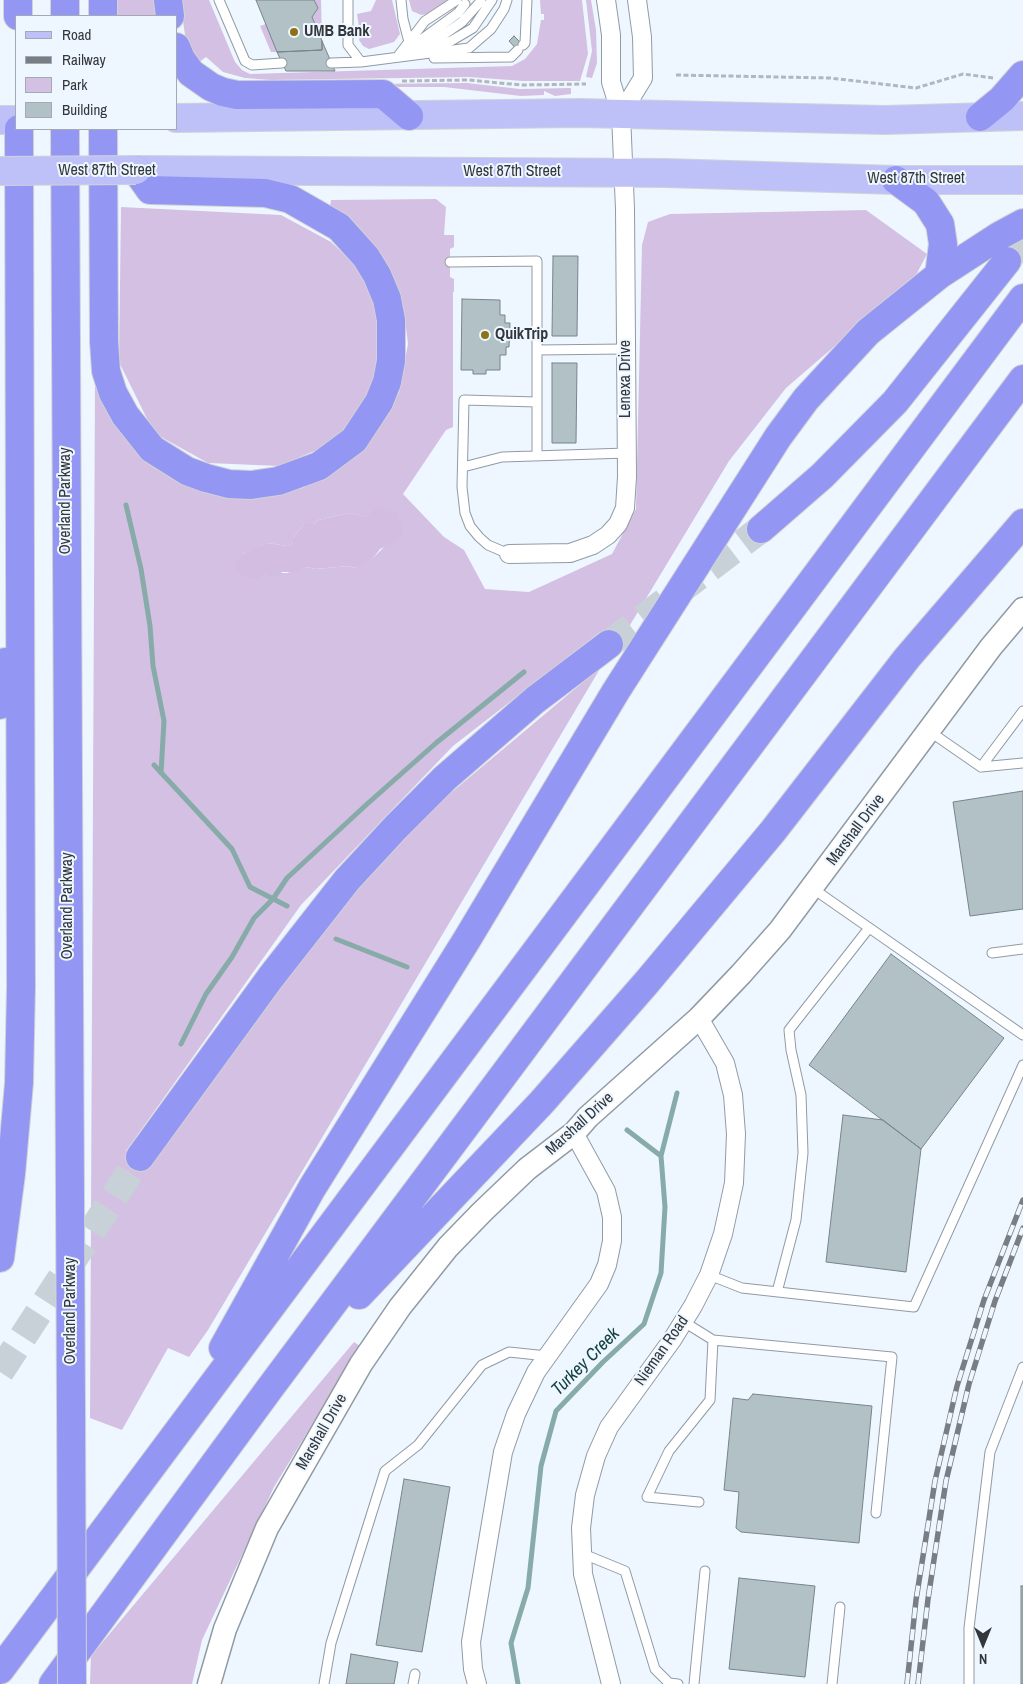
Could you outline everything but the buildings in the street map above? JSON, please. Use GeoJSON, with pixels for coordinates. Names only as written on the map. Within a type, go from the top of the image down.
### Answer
{"type":"FeatureCollection","features":[{"type":"Feature","properties":{"kind":"highway"},"geometry":{"type":"LineString","coordinates":[[18,0],[18,15]]}},
{"type":"Feature","properties":{"kind":"highway"},"geometry":{"type":"LineString","coordinates":[[65,0],[65,15]]}},
{"type":"Feature","properties":{"kind":"highway"},"geometry":{"type":"LineString","coordinates":[[103,0],[103,15]]}},
{"type":"Feature","properties":{"kind":"highway"},"geometry":{"type":"LineString","coordinates":[[168,0],[170,15]]}},
{"type":"Feature","properties":{"kind":"highway"},"geometry":{"type":"LineString","coordinates":[[178,52],[191,73],[211,87],[223,92],[237,95],[383,94],[409,116]]}},
{"type":"Feature","properties":{"kind":"highway"},"geometry":{"type":"LineString","coordinates":[[980,117],[1020,79]]}},
{"type":"Feature","properties":{"kind":"highway"},"geometry":{"type":"LineString","coordinates":[[0,1258],[11,1174],[19,1083],[21,987],[18,130]]}},
{"type":"Feature","properties":{"kind":"highway","name":"Overland Parkway"},"geometry":{"type":"LineString","coordinates":[[65,130],[72,1684]]}},
{"type":"Feature","properties":{"kind":"highway"},"geometry":{"type":"LineString","coordinates":[[103,130],[104,342],[106,371],[125,415],[152,448],[187,471],[206,478],[229,484],[251,485],[278,481],[319,466],[354,440],[379,402],[387,382],[392,351],[391,320],[387,298],[378,275],[366,257],[339,227],[290,198],[265,194],[150,190],[136,170]]}},
{"type":"Feature","properties":{"kind":"highway"},"geometry":{"type":"LineString","coordinates":[[896,180],[926,202],[940,224],[943,244],[939,275]]}},
{"type":"Feature","properties":{"kind":"highway"},"geometry":{"type":"LineString","coordinates":[[171,1442],[312,1188],[466,942],[616,691],[740,493],[783,429],[837,363],[868,332],[939,275],[991,240],[1023,222]]}},
{"type":"Feature","properties":{"kind":"highway"},"geometry":{"type":"LineString","coordinates":[[761,529],[815,482],[895,402],[1007,261]]}},
{"type":"Feature","properties":{"kind":"highway"},"geometry":{"type":"LineString","coordinates":[[0,1670],[1023,298]]}},
{"type":"Feature","properties":{"kind":"highway"},"geometry":{"type":"LineString","coordinates":[[53,1684],[270,1388],[1023,379]]}},
{"type":"Feature","properties":{"kind":"highway"},"geometry":{"type":"LineString","coordinates":[[270,1388],[542,1102],[635,996],[773,831],[907,658],[1023,523]]}},
{"type":"Feature","properties":{"kind":"highway"},"geometry":{"type":"LineString","coordinates":[[0,705],[19,538]]}},
{"type":"Feature","properties":{"kind":"highway"},"geometry":{"type":"LineString","coordinates":[[140,1157],[271,977],[353,874],[444,778],[535,700],[609,644]]}},
{"type":"Feature","properties":{"kind":"main road"},"geometry":{"type":"LineString","coordinates":[[178,118],[621,114],[885,120],[1023,116]]}},
{"type":"Feature","properties":{"kind":"main road"},"geometry":{"type":"LineString","coordinates":[[0,120],[15,120]]}},
{"type":"Feature","properties":{"kind":"main road","name":"West 87th Street"},"geometry":{"type":"LineString","coordinates":[[0,171],[623,173],[896,180],[1023,180]]}},
{"type":"Feature","properties":{"kind":"street","name":"Lenexa Drive"},"geometry":{"type":"LineString","coordinates":[[509,554],[570,553],[592,545],[608,535],[618,524],[625,508],[627,453],[626,349],[621,114],[611,82],[610,35],[606,0]]}},
{"type":"Feature","properties":{"kind":"street"},"geometry":{"type":"LineString","coordinates":[[621,114],[642,78],[642,37],[636,0]]}},
{"type":"Feature","properties":{"kind":"street","name":"Marshall Drive"},"geometry":{"type":"LineString","coordinates":[[209,1684],[228,1621],[267,1528],[367,1356],[400,1307],[448,1246],[527,1169],[574,1133],[588,1117],[629,1079],[699,1018],[780,930],[990,647],[1023,609]]}},
{"type":"Feature","properties":{"kind":"street","name":"Nieman Road"},"geometry":{"type":"LineString","coordinates":[[611,1684],[588,1597],[581,1552],[581,1528],[585,1495],[596,1456],[609,1427],[684,1322],[709,1275],[724,1234],[734,1183],[736,1134],[733,1095],[725,1062],[699,1018]]}},
{"type":"Feature","properties":{"kind":"street"},"geometry":{"type":"LineString","coordinates":[[477,1684],[473,1669],[471,1642],[502,1459],[516,1414],[536,1372],[599,1284],[608,1264],[612,1241],[612,1217],[606,1191],[574,1133]]}},
{"type":"Feature","properties":{"kind":"lane"},"geometry":{"type":"LineString","coordinates":[[219,0],[245,61],[252,64],[282,63]]}},
{"type":"Feature","properties":{"kind":"lane"},"geometry":{"type":"LineString","coordinates":[[348,0],[348,45],[362,62]]}},
{"type":"Feature","properties":{"kind":"lane"},"geometry":{"type":"LineString","coordinates":[[401,0],[403,19],[409,42]]}},
{"type":"Feature","properties":{"kind":"lane"},"geometry":{"type":"LineString","coordinates":[[396,59],[451,41],[473,28],[492,0]]}},
{"type":"Feature","properties":{"kind":"lane"},"geometry":{"type":"LineString","coordinates":[[331,62],[396,59],[469,48],[491,29],[504,9],[507,0]]}},
{"type":"Feature","properties":{"kind":"lane"},"geometry":{"type":"LineString","coordinates":[[396,59],[511,57],[525,43],[527,0]]}},
{"type":"Feature","properties":{"kind":"lane"},"geometry":{"type":"LineString","coordinates":[[396,59],[446,33],[462,22],[480,1]]}},
{"type":"Feature","properties":{"kind":"lane"},"geometry":{"type":"LineString","coordinates":[[396,59],[426,21],[461,2]]}},
{"type":"Feature","properties":{"kind":"lane"},"geometry":{"type":"LineString","coordinates":[[396,59],[458,12],[461,2]]}},
{"type":"Feature","properties":{"kind":"lane"},"geometry":{"type":"LineString","coordinates":[[450,262],[537,261],[537,456]]}},
{"type":"Feature","properties":{"kind":"lane"},"geometry":{"type":"LineString","coordinates":[[537,350],[626,349]]}},
{"type":"Feature","properties":{"kind":"lane"},"geometry":{"type":"LineString","coordinates":[[509,554],[488,545],[470,526],[465,513],[462,467],[464,400],[537,402]]}},
{"type":"Feature","properties":{"kind":"lane"},"geometry":{"type":"LineString","coordinates":[[462,467],[502,457],[627,453]]}},
{"type":"Feature","properties":{"kind":"lane"},"geometry":{"type":"LineString","coordinates":[[981,767],[1023,711]]}},
{"type":"Feature","properties":{"kind":"lane"},"geometry":{"type":"LineString","coordinates":[[929,731],[981,767],[1023,763]]}},
{"type":"Feature","properties":{"kind":"lane"},"geometry":{"type":"LineString","coordinates":[[812,888],[1023,1035]]}},
{"type":"Feature","properties":{"kind":"lane"},"geometry":{"type":"LineString","coordinates":[[777,1292],[796,1220],[803,1153],[801,1095],[789,1030],[869,928]]}},
{"type":"Feature","properties":{"kind":"lane"},"geometry":{"type":"LineString","coordinates":[[992,953],[1023,949]]}},
{"type":"Feature","properties":{"kind":"lane"},"geometry":{"type":"LineString","coordinates":[[709,1275],[742,1288],[914,1307],[1023,1065]]}},
{"type":"Feature","properties":{"kind":"lane"},"geometry":{"type":"LineString","coordinates":[[684,1322],[713,1340],[892,1357],[876,1513]]}},
{"type":"Feature","properties":{"kind":"lane"},"geometry":{"type":"LineString","coordinates":[[699,1502],[647,1497],[669,1451],[710,1400],[713,1340]]}},
{"type":"Feature","properties":{"kind":"lane"},"geometry":{"type":"LineString","coordinates":[[324,1684],[331,1643],[385,1471],[418,1445],[482,1365],[509,1352],[548,1356]]}},
{"type":"Feature","properties":{"kind":"lane"},"geometry":{"type":"LineString","coordinates":[[969,1684],[969,1628],[990,1452],[1023,1367]]}},
{"type":"Feature","properties":{"kind":"lane"},"geometry":{"type":"LineString","coordinates":[[581,1552],[625,1571],[655,1669],[669,1683],[678,1684]]}},
{"type":"Feature","properties":{"kind":"lane"},"geometry":{"type":"LineString","coordinates":[[694,1684],[706,1571]]}},
{"type":"Feature","properties":{"kind":"lane"},"geometry":{"type":"LineString","coordinates":[[832,1684],[840,1607]]}},
{"type":"Feature","properties":{"kind":"lane"},"geometry":{"type":"LineString","coordinates":[[413,1684],[415,1674]]}},
{"type":"Feature","properties":{"kind":"path"},"geometry":{"type":"LineString","coordinates":[[676,76],[830,78],[916,88],[951,76],[975,74],[1020,79]]}},
{"type":"Feature","properties":{"kind":"green space"},"geometry":{"type":"Polygon","coordinates":[[[116,0],[160,0],[161,15],[116,15],[116,0]]]}},
{"type":"Feature","properties":{"kind":"green space"},"geometry":{"type":"Polygon","coordinates":[[[180,0],[209,0],[235,62],[242,70],[250,74],[512,66],[525,59],[537,44],[541,20],[544,20],[544,14],[541,14],[540,0],[582,0],[588,54],[580,81],[523,81],[469,77],[271,80],[245,78],[223,72],[206,57],[198,63],[185,35],[180,0]]]}},
{"type":"Feature","properties":{"kind":"green space"},"geometry":{"type":"Polygon","coordinates":[[[314,0],[321,0],[322,41],[312,17],[318,8],[314,0]]]}},
{"type":"Feature","properties":{"kind":"green space"},"geometry":{"type":"Polygon","coordinates":[[[376,0],[392,0],[400,34],[394,42],[369,49],[363,46],[359,40],[363,27],[359,27],[357,14],[371,11],[376,0]]]}},
{"type":"Feature","properties":{"kind":"green space"},"geometry":{"type":"Polygon","coordinates":[[[409,0],[447,0],[426,14],[421,15],[412,11],[409,0]]]}},
{"type":"Feature","properties":{"kind":"green space"},"geometry":{"type":"Polygon","coordinates":[[[586,0],[591,0],[596,30],[597,63],[592,78],[586,77],[592,51],[586,0]]]}},
{"type":"Feature","properties":{"kind":"green space"},"geometry":{"type":"Polygon","coordinates":[[[266,24],[277,52],[271,52],[260,26],[266,24]]]}},
{"type":"Feature","properties":{"kind":"green space"},"geometry":{"type":"Polygon","coordinates":[[[467,83],[520,89],[571,88],[571,94],[555,96],[544,91],[544,95],[521,96],[444,87],[374,87],[370,84],[467,83]]]}},
{"type":"Feature","properties":{"kind":"green space"},"geometry":{"type":"Polygon","coordinates":[[[436,199],[446,207],[444,235],[454,235],[454,247],[450,249],[450,277],[454,279],[453,427],[446,430],[403,494],[444,537],[464,550],[485,589],[529,592],[612,554],[636,509],[642,245],[648,222],[670,214],[866,210],[927,254],[915,277],[786,388],[729,461],[627,630],[600,632],[453,746],[301,905],[126,1151],[150,1167],[295,959],[403,833],[601,667],[208,1330],[189,1357],[168,1348],[122,1430],[90,1418],[95,381],[123,430],[250,495],[303,488],[342,465],[373,429],[399,393],[408,344],[404,310],[388,267],[330,207],[331,200],[436,199]],[[350,513],[318,520],[314,524],[304,524],[293,538],[293,543],[288,546],[268,543],[242,554],[243,574],[248,579],[265,573],[287,573],[306,567],[316,569],[348,566],[356,568],[365,560],[374,557],[384,547],[401,520],[397,516],[366,517],[350,513]]]}},
{"type":"Feature","properties":{"kind":"green space"},"geometry":{"type":"Polygon","coordinates":[[[121,207],[281,215],[331,242],[365,274],[383,337],[374,390],[338,441],[279,466],[208,463],[154,433],[119,362],[121,207]]]}},
{"type":"Feature","properties":{"kind":"green space"},"geometry":{"type":"Polygon","coordinates":[[[354,1342],[360,1346],[274,1487],[202,1640],[192,1684],[90,1684],[91,1656],[354,1342]]]}},
{"type":"Feature","properties":{"kind":"shaded area"},"geometry":{"type":"Polygon","coordinates":[[[378,507],[393,510],[401,520],[403,534],[400,540],[380,549],[374,557],[356,568],[348,566],[316,569],[306,567],[294,572],[282,572],[278,577],[270,577],[265,573],[256,579],[248,579],[235,571],[235,564],[242,554],[268,543],[288,546],[293,543],[293,538],[304,524],[314,524],[318,520],[350,513],[367,517],[378,507]]]}},
{"type":"Feature","properties":{"kind":"waterway"},"geometry":{"type":"LineString","coordinates":[[126,505],[141,569],[150,626],[153,666],[164,721],[161,773]]}},
{"type":"Feature","properties":{"kind":"waterway"},"geometry":{"type":"LineString","coordinates":[[181,1044],[206,994],[232,957],[254,918],[273,899],[287,878],[436,743],[524,672]]}},
{"type":"Feature","properties":{"kind":"waterway"},"geometry":{"type":"LineString","coordinates":[[154,765],[232,849],[250,887],[287,906]]}},
{"type":"Feature","properties":{"kind":"waterway"},"geometry":{"type":"LineString","coordinates":[[336,939],[407,967]]}},
{"type":"Feature","properties":{"kind":"waterway","name":"Turkey Creek"},"geometry":{"type":"LineString","coordinates":[[518,1684],[511,1643],[528,1588],[541,1466],[556,1411],[603,1362],[644,1324],[661,1273],[665,1207],[661,1156],[677,1093]]}},
{"type":"Feature","properties":{"kind":"waterway"},"geometry":{"type":"LineString","coordinates":[[627,1130],[661,1156]]}},
{"type":"Feature","properties":{"kind":"tunnel"},"geometry":{"type":"LineString","coordinates":[[1007,261],[1023,239]]}},
{"type":"Feature","properties":{"kind":"tunnel"},"geometry":{"type":"LineString","coordinates":[[609,644],[761,529]]}},
{"type":"Feature","properties":{"kind":"tunnel"},"geometry":{"type":"LineString","coordinates":[[0,1372],[140,1157]]}},
{"type":"Feature","properties":{"kind":"railway"},"geometry":{"type":"LineString","coordinates":[[907,1684],[916,1600],[935,1481],[957,1386],[984,1300],[1023,1200]]}},
{"type":"Feature","properties":{"kind":"railway"},"geometry":{"type":"LineString","coordinates":[[918,1684],[928,1599],[946,1481],[969,1384],[995,1301],[1023,1228]]}},
{"type":"Feature","properties":{"kind":"place","name":"UMB Bank"},"geometry":{"type":"Point","coordinates":[294,32]}},
{"type":"Feature","properties":{"kind":"place","name":"QuikTrip"},"geometry":{"type":"Point","coordinates":[485,335]}}]}
